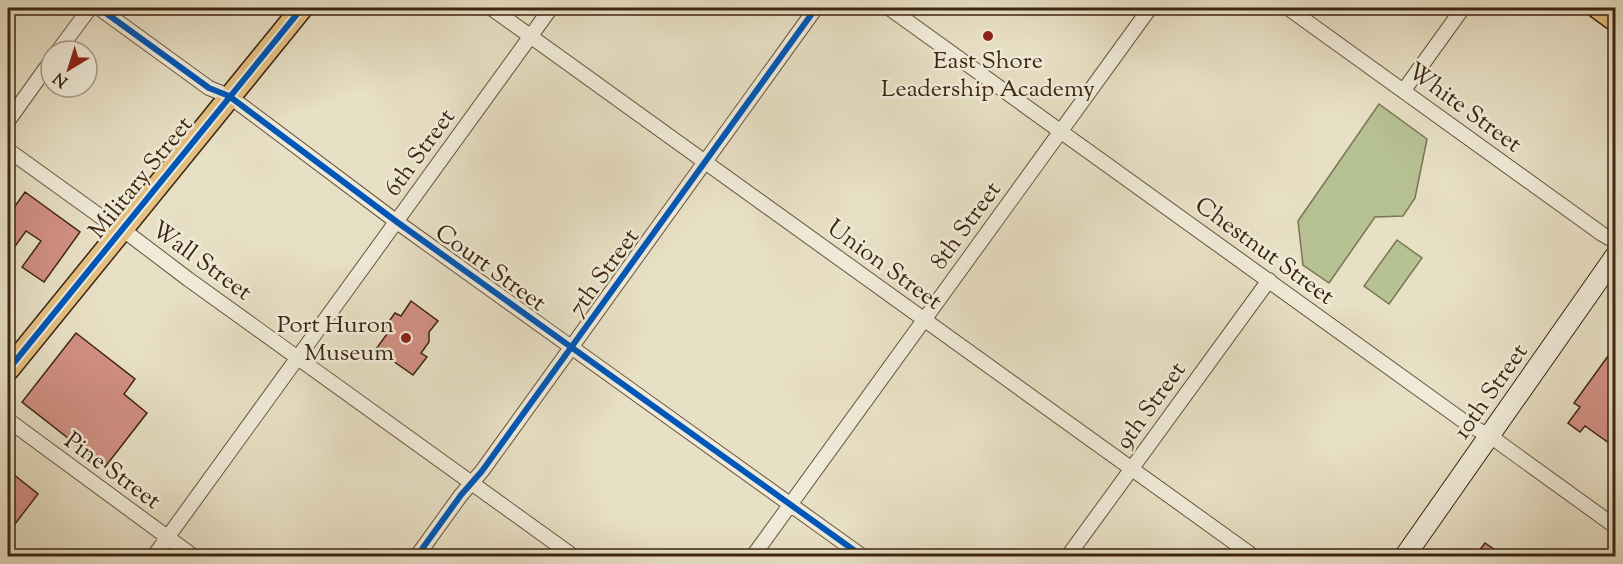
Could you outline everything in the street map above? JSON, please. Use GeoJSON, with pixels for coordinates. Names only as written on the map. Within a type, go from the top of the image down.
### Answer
{"type":"FeatureCollection","features":[{"type":"Feature","properties":{"kind":"main road","name":"Military Street"},"geometry":{"type":"LineString","coordinates":[[8,370],[302,8]]}},
{"type":"Feature","properties":{"kind":"main road"},"geometry":{"type":"LineString","coordinates":[[1598,8],[1616,21]]}},
{"type":"Feature","properties":{"kind":"street"},"geometry":{"type":"LineString","coordinates":[[67,39],[90,8]]}},
{"type":"Feature","properties":{"kind":"street","name":"Court Street"},"geometry":{"type":"LineString","coordinates":[[99,8],[209,88],[229,96],[397,222],[862,556]]}},
{"type":"Feature","properties":{"kind":"street","name":"Union Street"},"geometry":{"type":"LineString","coordinates":[[491,8],[1253,556]]}},
{"type":"Feature","properties":{"kind":"street","name":"6th Street"},"geometry":{"type":"LineString","coordinates":[[154,556],[551,8]]}},
{"type":"Feature","properties":{"kind":"street","name":"7th Street"},"geometry":{"type":"LineString","coordinates":[[417,556],[482,471],[816,8]]}},
{"type":"Feature","properties":{"kind":"street","name":"Chestnut Street"},"geometry":{"type":"LineString","coordinates":[[889,8],[1469,425],[1490,436],[1616,527]]}},
{"type":"Feature","properties":{"kind":"street","name":"8th Street"},"geometry":{"type":"LineString","coordinates":[[753,556],[1150,8]]}},
{"type":"Feature","properties":{"kind":"street","name":"White Street"},"geometry":{"type":"LineString","coordinates":[[1288,8],[1616,242]]}},
{"type":"Feature","properties":{"kind":"street"},"geometry":{"type":"LineString","coordinates":[[1404,90],[1463,8]]}},
{"type":"Feature","properties":{"kind":"street"},"geometry":{"type":"LineString","coordinates":[[8,121],[39,78]]}},
{"type":"Feature","properties":{"kind":"street","name":"Wall Street"},"geometry":{"type":"LineString","coordinates":[[8,150],[104,219],[122,229],[573,556]]}},
{"type":"Feature","properties":{"kind":"street","name":"10th Street"},"geometry":{"type":"LineString","coordinates":[[1405,556],[1616,255]]}},
{"type":"Feature","properties":{"kind":"street","name":"9th Street"},"geometry":{"type":"LineString","coordinates":[[1068,556],[1269,280]]}},
{"type":"Feature","properties":{"kind":"street","name":"Pine Street"},"geometry":{"type":"LineString","coordinates":[[8,420],[193,556]]}},
{"type":"Feature","properties":{"kind":"green space"},"geometry":{"type":"Polygon","coordinates":[[[1379,104],[1427,139],[1415,198],[1403,216],[1375,217],[1329,283],[1303,265],[1298,221],[1379,104]]]}},
{"type":"Feature","properties":{"kind":"green space"},"geometry":{"type":"Polygon","coordinates":[[[1397,240],[1422,258],[1389,304],[1364,286],[1397,240]]]}},
{"type":"Feature","properties":{"kind":"building"},"geometry":{"type":"Polygon","coordinates":[[[25,192],[80,232],[44,282],[22,267],[41,241],[26,231],[8,256],[8,216],[25,192]]]}},
{"type":"Feature","properties":{"kind":"building","name":"Port Huron Museum"},"geometry":{"type":"Polygon","coordinates":[[[411,301],[438,321],[429,332],[429,342],[421,353],[427,357],[413,375],[376,349],[387,334],[382,331],[395,313],[401,316],[411,301]]]}},
{"type":"Feature","properties":{"kind":"building"},"geometry":{"type":"Polygon","coordinates":[[[76,333],[135,379],[124,394],[147,413],[105,467],[22,402],[76,333]]]}},
{"type":"Feature","properties":{"kind":"building"},"geometry":{"type":"Polygon","coordinates":[[[1616,345],[1616,448],[1585,426],[1580,432],[1568,423],[1580,407],[1574,403],[1616,345]]]}},
{"type":"Feature","properties":{"kind":"building"},"geometry":{"type":"Polygon","coordinates":[[[8,470],[38,494],[8,533],[8,470]]]}},
{"type":"Feature","properties":{"kind":"building"},"geometry":{"type":"Polygon","coordinates":[[[1485,543],[1504,556],[1475,556],[1485,543]]]}},
{"type":"Feature","properties":{"kind":"cycle path"},"geometry":{"type":"LineString","coordinates":[[99,8],[209,88],[229,96],[397,222],[862,556]]}},
{"type":"Feature","properties":{"kind":"cycle path"},"geometry":{"type":"LineString","coordinates":[[8,370],[302,8]]}},
{"type":"Feature","properties":{"kind":"cycle path"},"geometry":{"type":"LineString","coordinates":[[417,556],[461,495],[482,471],[816,8]]}},
{"type":"Feature","properties":{"kind":"place","name":"East Shore Leadership Academy"},"geometry":{"type":"Point","coordinates":[988,36]}},
{"type":"Feature","properties":{"kind":"place","name":"Port Huron Museum"},"geometry":{"type":"Point","coordinates":[406,338]}}]}
